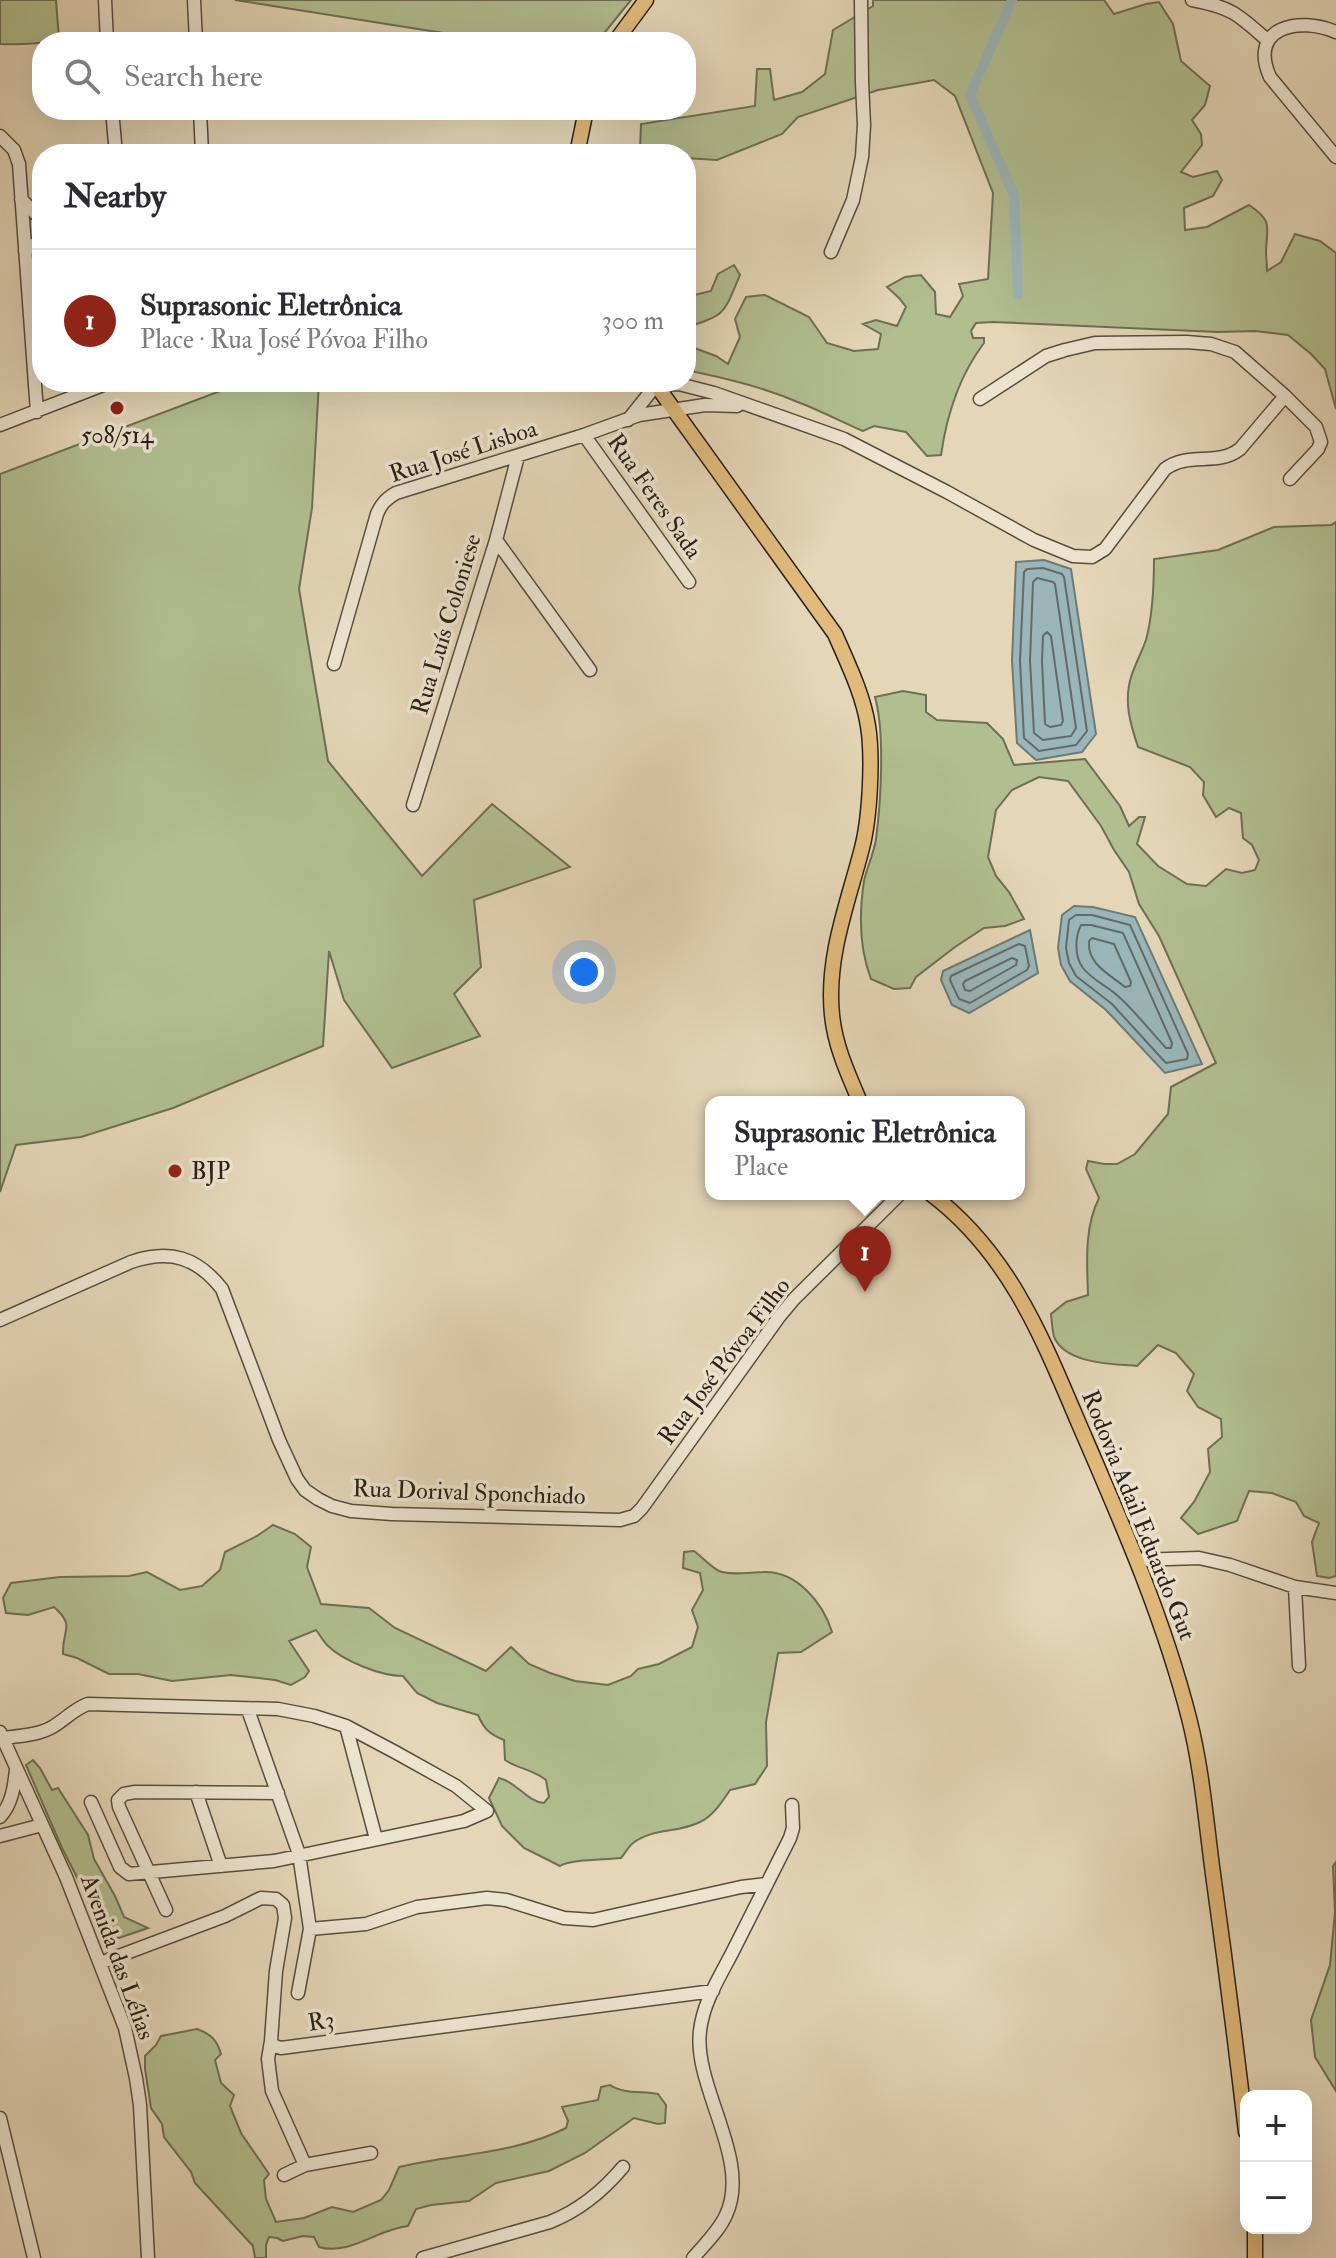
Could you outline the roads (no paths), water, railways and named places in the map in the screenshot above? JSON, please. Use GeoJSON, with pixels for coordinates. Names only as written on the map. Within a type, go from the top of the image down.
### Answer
{"type":"FeatureCollection","features":[{"type":"Feature","properties":{"kind":"main road"},"geometry":{"type":"LineString","coordinates":[[622,32],[646,0]]}},
{"type":"Feature","properties":{"kind":"main road"},"geometry":{"type":"LineString","coordinates":[[579,144],[584,120]]}},
{"type":"Feature","properties":{"kind":"main road"},"geometry":{"type":"LineString","coordinates":[[661,392],[835,634],[864,705],[871,759],[863,844],[836,942],[831,979],[836,1040],[857,1096]]}},
{"type":"Feature","properties":{"kind":"main road","name":"Rodovia Adail Eduardo Gut"},"geometry":{"type":"LineString","coordinates":[[939,1200],[977,1236],[1006,1272],[1025,1304],[1051,1358],[1170,1648],[1197,1753],[1241,2090]]}},
{"type":"Feature","properties":{"kind":"main road"},"geometry":{"type":"LineString","coordinates":[[1255,2234],[1255,2258]]}},
{"type":"Feature","properties":{"kind":"street"},"geometry":{"type":"LineString","coordinates":[[105,0],[107,32]]}},
{"type":"Feature","properties":{"kind":"street"},"geometry":{"type":"LineString","coordinates":[[194,0],[196,32]]}},
{"type":"Feature","properties":{"kind":"street"},"geometry":{"type":"LineString","coordinates":[[831,252],[853,200],[862,157],[861,0]]}},
{"type":"Feature","properties":{"kind":"street"},"geometry":{"type":"LineString","coordinates":[[1192,0],[1239,14],[1267,40]]}},
{"type":"Feature","properties":{"kind":"street"},"geometry":{"type":"LineString","coordinates":[[1336,32],[1296,24],[1276,31],[1267,40],[1264,63],[1270,77],[1336,157]]}},
{"type":"Feature","properties":{"kind":"street"},"geometry":{"type":"LineString","coordinates":[[113,120],[115,144]]}},
{"type":"Feature","properties":{"kind":"street"},"geometry":{"type":"LineString","coordinates":[[200,120],[202,144]]}},
{"type":"Feature","properties":{"kind":"street"},"geometry":{"type":"LineString","coordinates":[[0,136],[14,150],[19,164],[32,345]]}},
{"type":"Feature","properties":{"kind":"street"},"geometry":{"type":"LineString","coordinates":[[21,199],[32,210]]}},
{"type":"Feature","properties":{"kind":"street"},"geometry":{"type":"LineString","coordinates":[[25,251],[32,246]]}},
{"type":"Feature","properties":{"kind":"street"},"geometry":{"type":"LineString","coordinates":[[980,399],[1046,356],[1065,350],[1095,343],[1211,344],[1235,352],[1316,427],[1321,442],[1318,449],[1290,479]]}},
{"type":"Feature","properties":{"kind":"street"},"geometry":{"type":"LineString","coordinates":[[696,388],[844,439],[1034,540],[1073,556],[1092,557],[1105,549],[1165,469],[1180,460],[1232,455],[1285,396]]}},
{"type":"Feature","properties":{"kind":"street"},"geometry":{"type":"LineString","coordinates":[[36,392],[37,412]]}},
{"type":"Feature","properties":{"kind":"street"},"geometry":{"type":"LineString","coordinates":[[0,425],[86,392]]}},
{"type":"Feature","properties":{"kind":"street"},"geometry":{"type":"LineString","coordinates":[[628,420],[648,392]]}},
{"type":"Feature","properties":{"kind":"street","name":"Rua José Lisboa"},"geometry":{"type":"LineString","coordinates":[[334,664],[380,506],[386,499],[396,493],[648,413],[705,405],[748,407]]}},
{"type":"Feature","properties":{"kind":"street","name":"Rua Feres Sada"},"geometry":{"type":"LineString","coordinates":[[584,435],[689,582]]}},
{"type":"Feature","properties":{"kind":"street","name":"Rua Luís Coloniese"},"geometry":{"type":"LineString","coordinates":[[413,805],[496,540],[518,456]]}},
{"type":"Feature","properties":{"kind":"street"},"geometry":{"type":"LineString","coordinates":[[496,540],[590,670]]}},
{"type":"Feature","properties":{"kind":"street","name":"Rua José Póvoa Filho"},"geometry":{"type":"LineString","coordinates":[[620,1520],[634,1516],[642,1508],[752,1352],[794,1299],[894,1200]]}},
{"type":"Feature","properties":{"kind":"street","name":"Rua Dorival Sponchiado"},"geometry":{"type":"LineString","coordinates":[[0,1320],[131,1262],[149,1256],[176,1257],[211,1275],[222,1289],[279,1440],[297,1479],[305,1490],[318,1499],[351,1511],[392,1514],[620,1520]]}},
{"type":"Feature","properties":{"kind":"street"},"geometry":{"type":"LineString","coordinates":[[1136,1560],[1199,1558],[1295,1587],[1336,1593]]}},
{"type":"Feature","properties":{"kind":"street"},"geometry":{"type":"LineString","coordinates":[[1295,1587],[1299,1666]]}},
{"type":"Feature","properties":{"kind":"street"},"geometry":{"type":"LineString","coordinates":[[1,1735],[26,1736],[52,1727],[75,1709],[88,1704],[278,1709],[346,1726],[456,1786],[487,1811],[464,1821],[274,1861],[129,1874],[120,1867],[91,1802]]}},
{"type":"Feature","properties":{"kind":"street"},"geometry":{"type":"LineString","coordinates":[[248,1710],[299,1854],[310,1929],[298,1993]]}},
{"type":"Feature","properties":{"kind":"street"},"geometry":{"type":"LineString","coordinates":[[346,1726],[376,1839]]}},
{"type":"Feature","properties":{"kind":"street","name":"Avenida das Lélias"},"geometry":{"type":"LineString","coordinates":[[1,1735],[42,1825],[125,2028],[140,2105],[148,2258]]}},
{"type":"Feature","properties":{"kind":"street"},"geometry":{"type":"LineString","coordinates":[[0,1817],[12,1795],[17,1767]]}},
{"type":"Feature","properties":{"kind":"street"},"geometry":{"type":"LineString","coordinates":[[166,1910],[118,1800],[124,1794],[135,1792],[278,1793]]}},
{"type":"Feature","properties":{"kind":"street"},"geometry":{"type":"LineString","coordinates":[[196,1792],[221,1866]]}},
{"type":"Feature","properties":{"kind":"street"},"geometry":{"type":"LineString","coordinates":[[693,2258],[725,2217],[730,2204],[730,2167],[724,2132],[700,2062],[698,2046],[703,2010],[790,1838],[792,1805]]}},
{"type":"Feature","properties":{"kind":"street"},"geometry":{"type":"LineString","coordinates":[[0,1836],[42,1825]]}},
{"type":"Feature","properties":{"kind":"street"},"geometry":{"type":"LineString","coordinates":[[310,1929],[366,1924],[417,1907],[487,1898],[506,1900],[564,1918],[593,1920],[767,1884]]}},
{"type":"Feature","properties":{"kind":"street","name":"R3"},"geometry":{"type":"LineString","coordinates":[[100,1963],[225,1916],[261,1898],[276,1899],[283,1905],[285,1918],[276,1971],[271,2041],[277,2048],[713,1991]]}},
{"type":"Feature","properties":{"kind":"street"},"geometry":{"type":"LineString","coordinates":[[271,2041],[268,2059],[272,2091],[305,2165]]}},
{"type":"Feature","properties":{"kind":"street"},"geometry":{"type":"LineString","coordinates":[[0,2118],[34,2258]]}},
{"type":"Feature","properties":{"kind":"street"},"geometry":{"type":"LineString","coordinates":[[284,2175],[305,2165],[371,2153]]}},
{"type":"Feature","properties":{"kind":"street"},"geometry":{"type":"LineString","coordinates":[[423,2258],[454,2253],[568,2214],[601,2190],[623,2167]]}},
{"type":"Feature","properties":{"kind":"water"},"geometry":{"type":"Polygon","coordinates":[[[1044,560],[1071,569],[1096,734],[1082,752],[1036,760],[1017,743],[1012,661],[1016,562],[1044,560]]]}},
{"type":"Feature","properties":{"kind":"water"},"geometry":{"type":"Polygon","coordinates":[[[1074,906],[1135,917],[1202,1064],[1165,1073],[1106,1010],[1070,981],[1061,965],[1058,948],[1062,915],[1074,906]]]}},
{"type":"Feature","properties":{"kind":"water"},"geometry":{"type":"Polygon","coordinates":[[[1030,930],[1038,973],[969,1013],[952,1005],[941,980],[943,971],[1030,930]]]}},
{"type":"Feature","properties":{"kind":"waterway"},"geometry":{"type":"LineString","coordinates":[[1012,0],[970,95],[1014,195],[1018,294]]}},
{"type":"Feature","properties":{"kind":"place","name":"508/514"},"geometry":{"type":"Point","coordinates":[117,408]}},
{"type":"Feature","properties":{"kind":"place","name":"BJP"},"geometry":{"type":"Point","coordinates":[175,1171]}},
{"type":"Feature","properties":{"kind":"place","name":"Suprasonic Eletrônica"},"geometry":{"type":"Point","coordinates":[865,1292]}}]}
